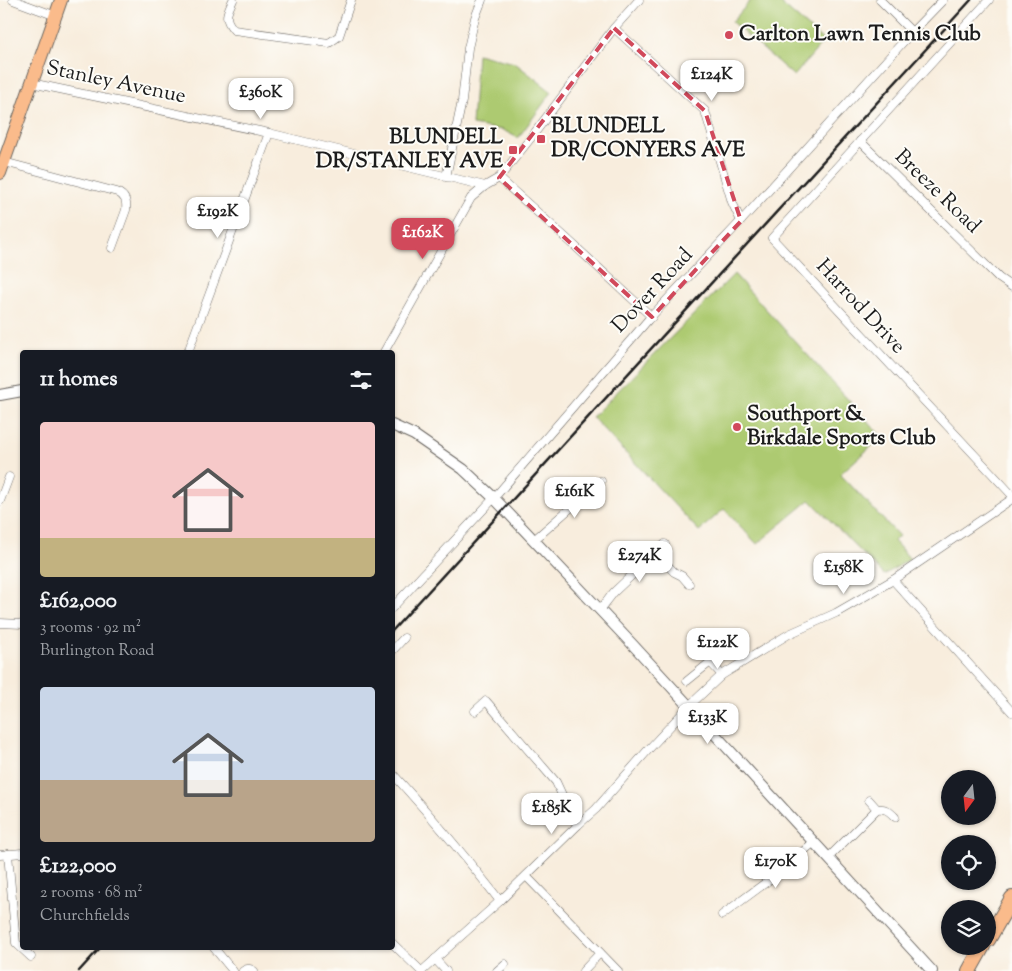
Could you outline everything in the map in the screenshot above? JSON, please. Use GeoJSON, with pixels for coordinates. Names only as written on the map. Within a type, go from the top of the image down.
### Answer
{"type":"FeatureCollection","features":[{"type":"Feature","properties":{"kind":"highway"},"geometry":{"type":"LineString","coordinates":[[996,926],[1012,898]]}},
{"type":"Feature","properties":{"kind":"highway"},"geometry":{"type":"LineString","coordinates":[[969,971],[979,955]]}},
{"type":"Feature","properties":{"kind":"main road"},"geometry":{"type":"LineString","coordinates":[[2,167],[61,0]]}},
{"type":"Feature","properties":{"kind":"street"},"geometry":{"type":"LineString","coordinates":[[12,0],[56,16]]}},
{"type":"Feature","properties":{"kind":"street"},"geometry":{"type":"LineString","coordinates":[[233,0],[227,13],[228,23],[234,30],[329,43],[339,36],[351,0]]}},
{"type":"Feature","properties":{"kind":"street"},"geometry":{"type":"LineString","coordinates":[[446,177],[462,100],[468,48],[475,18],[482,0]]}},
{"type":"Feature","properties":{"kind":"street"},"geometry":{"type":"LineString","coordinates":[[385,350],[471,198],[485,186],[499,178],[614,28],[639,0]]}},
{"type":"Feature","properties":{"kind":"street"},"geometry":{"type":"LineString","coordinates":[[880,0],[912,32]]}},
{"type":"Feature","properties":{"kind":"street","name":"Dover Road"},"geometry":{"type":"LineString","coordinates":[[395,605],[497,501],[652,317],[943,0]]}},
{"type":"Feature","properties":{"kind":"street"},"geometry":{"type":"LineString","coordinates":[[860,142],[989,0]]}},
{"type":"Feature","properties":{"kind":"street"},"geometry":{"type":"LineString","coordinates":[[614,28],[705,111],[732,202],[741,222]]}},
{"type":"Feature","properties":{"kind":"street","name":"Stanley Avenue"},"geometry":{"type":"LineString","coordinates":[[31,83],[269,133],[485,186]]}},
{"type":"Feature","properties":{"kind":"street"},"geometry":{"type":"LineString","coordinates":[[189,350],[269,133]]}},
{"type":"Feature","properties":{"kind":"street","name":"Breeze Road"},"geometry":{"type":"LineString","coordinates":[[860,142],[999,278],[1012,287]]}},
{"type":"Feature","properties":{"kind":"street","name":"Harrod Drive"},"geometry":{"type":"LineString","coordinates":[[860,142],[772,238],[1012,497]]}},
{"type":"Feature","properties":{"kind":"street"},"geometry":{"type":"LineString","coordinates":[[2,167],[122,194],[127,205],[112,248]]}},
{"type":"Feature","properties":{"kind":"street"},"geometry":{"type":"LineString","coordinates":[[499,178],[652,317]]}},
{"type":"Feature","properties":{"kind":"street"},"geometry":{"type":"LineString","coordinates":[[0,395],[20,391]]}},
{"type":"Feature","properties":{"kind":"street"},"geometry":{"type":"LineString","coordinates":[[395,426],[414,435],[463,469],[497,501],[689,706],[932,971]]}},
{"type":"Feature","properties":{"kind":"street"},"geometry":{"type":"LineString","coordinates":[[0,501],[9,477]]}},
{"type":"Feature","properties":{"kind":"street"},"geometry":{"type":"LineString","coordinates":[[534,540],[601,481]]}},
{"type":"Feature","properties":{"kind":"street"},"geometry":{"type":"LineString","coordinates":[[395,946],[421,971],[500,901],[596,808],[689,706],[722,675],[789,634],[836,613],[893,580],[1012,497]]}},
{"type":"Feature","properties":{"kind":"street"},"geometry":{"type":"LineString","coordinates":[[600,610],[614,592],[665,544]]}},
{"type":"Feature","properties":{"kind":"street"},"geometry":{"type":"LineString","coordinates":[[656,552],[674,572],[682,576],[689,584]]}},
{"type":"Feature","properties":{"kind":"street"},"geometry":{"type":"LineString","coordinates":[[893,580],[1012,712]]}},
{"type":"Feature","properties":{"kind":"street"},"geometry":{"type":"LineString","coordinates":[[0,623],[20,624]]}},
{"type":"Feature","properties":{"kind":"street"},"geometry":{"type":"LineString","coordinates":[[395,648],[404,638]]}},
{"type":"Feature","properties":{"kind":"street"},"geometry":{"type":"LineString","coordinates":[[687,681],[735,642]]}},
{"type":"Feature","properties":{"kind":"street"},"geometry":{"type":"LineString","coordinates":[[710,662],[722,675]]}},
{"type":"Feature","properties":{"kind":"street"},"geometry":{"type":"LineString","coordinates":[[480,694],[556,782],[566,810],[578,825]]}},
{"type":"Feature","properties":{"kind":"street"},"geometry":{"type":"LineString","coordinates":[[475,711],[486,701]]}},
{"type":"Feature","properties":{"kind":"street"},"geometry":{"type":"LineString","coordinates":[[395,776],[500,901]]}},
{"type":"Feature","properties":{"kind":"street"},"geometry":{"type":"LineString","coordinates":[[869,800],[877,809]]}},
{"type":"Feature","properties":{"kind":"street"},"geometry":{"type":"LineString","coordinates":[[828,858],[877,809],[889,810],[895,817]]}},
{"type":"Feature","properties":{"kind":"street"},"geometry":{"type":"LineString","coordinates":[[722,916],[776,875],[814,842]]}},
{"type":"Feature","properties":{"kind":"street"},"geometry":{"type":"LineString","coordinates":[[20,853],[4,854],[16,943],[20,947]]}},
{"type":"Feature","properties":{"kind":"street"},"geometry":{"type":"LineString","coordinates":[[526,876],[618,971]]}},
{"type":"Feature","properties":{"kind":"street"},"geometry":{"type":"LineString","coordinates":[[24,950],[31,957]]}},
{"type":"Feature","properties":{"kind":"street"},"geometry":{"type":"LineString","coordinates":[[216,950],[233,971]]}},
{"type":"Feature","properties":{"kind":"street"},"geometry":{"type":"LineString","coordinates":[[583,971],[600,953]]}},
{"type":"Feature","properties":{"kind":"street"},"geometry":{"type":"LineString","coordinates":[[435,960],[446,971]]}},
{"type":"Feature","properties":{"kind":"street"},"geometry":{"type":"LineString","coordinates":[[497,971],[505,964]]}},
{"type":"Feature","properties":{"kind":"street"},"geometry":{"type":"LineString","coordinates":[[243,971],[251,969],[254,971]]}},
{"type":"Feature","properties":{"kind":"highlighted area"},"geometry":{"type":"Polygon","coordinates":[[[614,28],[705,111],[741,221],[652,317],[499,178],[614,28]]]}},
{"type":"Feature","properties":{"kind":"green space"},"geometry":{"type":"Polygon","coordinates":[[[751,0],[777,0],[824,41],[794,76],[732,22],[751,0]]]}},
{"type":"Feature","properties":{"kind":"green space"},"geometry":{"type":"Polygon","coordinates":[[[477,54],[515,63],[552,92],[518,138],[503,130],[472,125],[477,54]]]}},
{"type":"Feature","properties":{"kind":"green space","name":"Southport & Birkdale Sports Club"},"geometry":{"type":"Polygon","coordinates":[[[734,274],[882,437],[840,474],[899,536],[894,541],[910,559],[884,575],[810,500],[757,544],[724,509],[699,531],[592,417],[734,274]]]}},
{"type":"Feature","properties":{"kind":"railway"},"geometry":{"type":"LineString","coordinates":[[395,628],[971,0]]}},
{"type":"Feature","properties":{"kind":"railway"},"geometry":{"type":"LineString","coordinates":[[79,971],[98,950]]}},
{"type":"Feature","properties":{"kind":"place","name":"Carlton Lawn Tennis Club"},"geometry":{"type":"Point","coordinates":[729,35]}},
{"type":"Feature","properties":{"kind":"place","name":"BLUNDELL DR/CONYERS AVE"},"geometry":{"type":"Point","coordinates":[541,139]}},
{"type":"Feature","properties":{"kind":"place","name":"BLUNDELL DR/STANLEY AVE"},"geometry":{"type":"Point","coordinates":[513,150]}},
{"type":"Feature","properties":{"kind":"place","name":"Southport & Birkdale Sports Club"},"geometry":{"type":"Point","coordinates":[737,427]}}]}
